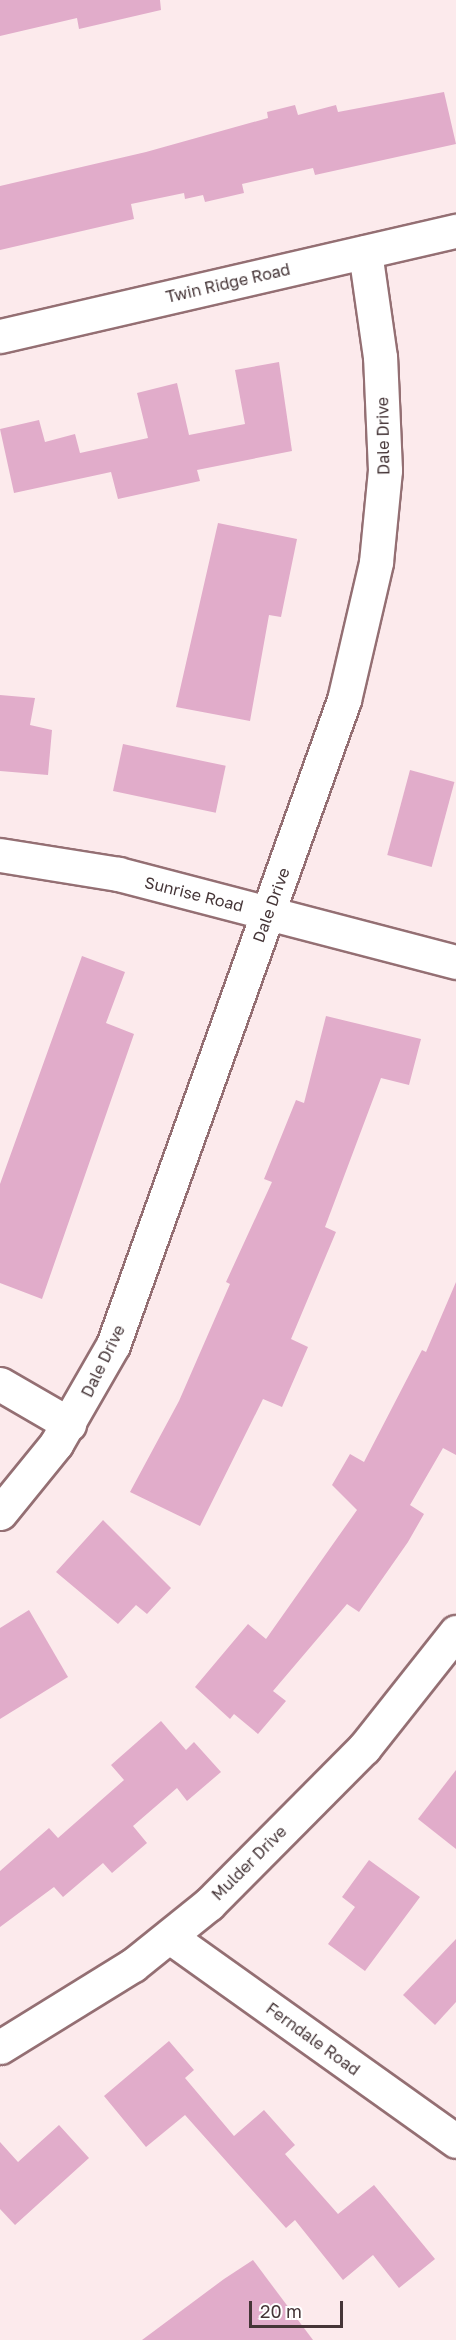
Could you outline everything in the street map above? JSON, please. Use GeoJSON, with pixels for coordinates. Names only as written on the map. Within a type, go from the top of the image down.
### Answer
{"type":"FeatureCollection","features":[{"type":"Feature","properties":{"kind":"street","name":"Twin Ridge Road"},"geometry":{"type":"LineString","coordinates":[[0,336],[456,231]]}},
{"type":"Feature","properties":{"kind":"street","name":"Dale Drive"},"geometry":{"type":"LineString","coordinates":[[0,1513],[69,1424],[113,1345],[344,700],[376,562],[385,426],[365,252]]}},
{"type":"Feature","properties":{"kind":"street","name":"Sunrise Road"},"geometry":{"type":"LineString","coordinates":[[0,855],[118,874],[456,962]]}},
{"type":"Feature","properties":{"kind":"street"},"geometry":{"type":"LineString","coordinates":[[0,1384],[69,1424]]}},
{"type":"Feature","properties":{"kind":"street","name":"Mulder Drive"},"geometry":{"type":"LineString","coordinates":[[0,2047],[92,1993],[170,1937],[364,1748],[456,1632]]}},
{"type":"Feature","properties":{"kind":"street","name":"Ferndale Road"},"geometry":{"type":"LineString","coordinates":[[170,1937],[456,2141]]}},
{"type":"Feature","properties":{"kind":"building"},"geometry":{"type":"Polygon","coordinates":[[[0,0],[160,0],[161,10],[79,29],[77,18],[0,36],[0,0]]]}},
{"type":"Feature","properties":{"kind":"building"},"geometry":{"type":"Polygon","coordinates":[[[444,92],[456,144],[315,175],[313,168],[242,184],[244,193],[205,202],[203,195],[185,199],[184,193],[131,204],[134,219],[0,250],[0,186],[146,152],[268,118],[267,112],[295,105],[298,115],[336,105],[338,112],[444,92]]]}},
{"type":"Feature","properties":{"kind":"building"},"geometry":{"type":"Polygon","coordinates":[[[279,362],[292,451],[197,470],[200,481],[118,499],[111,472],[14,493],[0,429],[39,420],[45,442],[75,434],[80,453],[148,438],[137,393],[177,383],[189,435],[245,424],[235,370],[279,362]]]}},
{"type":"Feature","properties":{"kind":"building"},"geometry":{"type":"Polygon","coordinates":[[[218,523],[297,539],[281,617],[269,615],[250,721],[176,707],[218,523]]]}},
{"type":"Feature","properties":{"kind":"building"},"geometry":{"type":"Polygon","coordinates":[[[0,695],[35,698],[30,725],[52,730],[48,775],[0,771],[0,695]]]}},
{"type":"Feature","properties":{"kind":"building"},"geometry":{"type":"Polygon","coordinates":[[[123,744],[226,766],[216,813],[113,791],[123,744]]]}},
{"type":"Feature","properties":{"kind":"building"},"geometry":{"type":"Polygon","coordinates":[[[410,770],[454,782],[432,867],[387,855],[410,770]]]}},
{"type":"Feature","properties":{"kind":"building"},"geometry":{"type":"Polygon","coordinates":[[[82,956],[125,972],[106,1023],[134,1034],[42,1299],[0,1283],[0,1184],[82,956]]]}},
{"type":"Feature","properties":{"kind":"building"},"geometry":{"type":"Polygon","coordinates":[[[326,1016],[421,1039],[409,1085],[381,1078],[325,1227],[336,1232],[291,1339],[308,1347],[282,1407],[263,1399],[200,1526],[130,1492],[179,1401],[230,1284],[226,1282],[272,1182],[264,1179],[296,1100],[304,1103],[326,1016]]]}},
{"type":"Feature","properties":{"kind":"building"},"geometry":{"type":"Polygon","coordinates":[[[456,1282],[456,1455],[443,1448],[410,1505],[424,1514],[408,1542],[359,1612],[347,1604],[273,1691],[286,1701],[258,1734],[234,1714],[230,1719],[195,1687],[248,1624],[266,1639],[357,1510],[332,1485],[350,1454],[364,1462],[422,1350],[426,1352],[456,1282]]]}},
{"type":"Feature","properties":{"kind":"building"},"geometry":{"type":"Polygon","coordinates":[[[103,1520],[171,1588],[147,1614],[136,1605],[118,1624],[56,1572],[103,1520]]]}},
{"type":"Feature","properties":{"kind":"building"},"geometry":{"type":"Polygon","coordinates":[[[29,1610],[68,1677],[0,1719],[0,1628],[29,1610]]]}},
{"type":"Feature","properties":{"kind":"building"},"geometry":{"type":"Polygon","coordinates":[[[161,1721],[186,1750],[194,1742],[221,1772],[187,1801],[177,1788],[133,1826],[147,1843],[112,1873],[103,1863],[63,1897],[54,1887],[0,1927],[0,1871],[49,1828],[58,1838],[124,1780],[111,1765],[161,1721]]]}},
{"type":"Feature","properties":{"kind":"building"},"geometry":{"type":"Polygon","coordinates":[[[456,1770],[456,1849],[418,1819],[456,1770]]]}},
{"type":"Feature","properties":{"kind":"building"},"geometry":{"type":"Polygon","coordinates":[[[369,1860],[420,1897],[365,1971],[328,1944],[355,1907],[342,1897],[369,1860]]]}},
{"type":"Feature","properties":{"kind":"building"},"geometry":{"type":"Polygon","coordinates":[[[456,1939],[456,2002],[435,2025],[403,1995],[456,1939]]]}},
{"type":"Feature","properties":{"kind":"building"},"geometry":{"type":"Polygon","coordinates":[[[169,2041],[194,2070],[185,2078],[234,2136],[264,2110],[295,2145],[285,2154],[338,2214],[374,2185],[435,2259],[399,2288],[373,2255],[343,2280],[295,2220],[286,2228],[185,2115],[146,2147],[104,2096],[169,2041]]]}},
{"type":"Feature","properties":{"kind":"building"},"geometry":{"type":"Polygon","coordinates":[[[59,2125],[89,2158],[15,2225],[0,2209],[0,2142],[18,2162],[59,2125]]]}},
{"type":"Feature","properties":{"kind":"building"},"geometry":{"type":"Polygon","coordinates":[[[253,2260],[313,2340],[142,2340],[224,2279],[253,2260]]]}}]}
